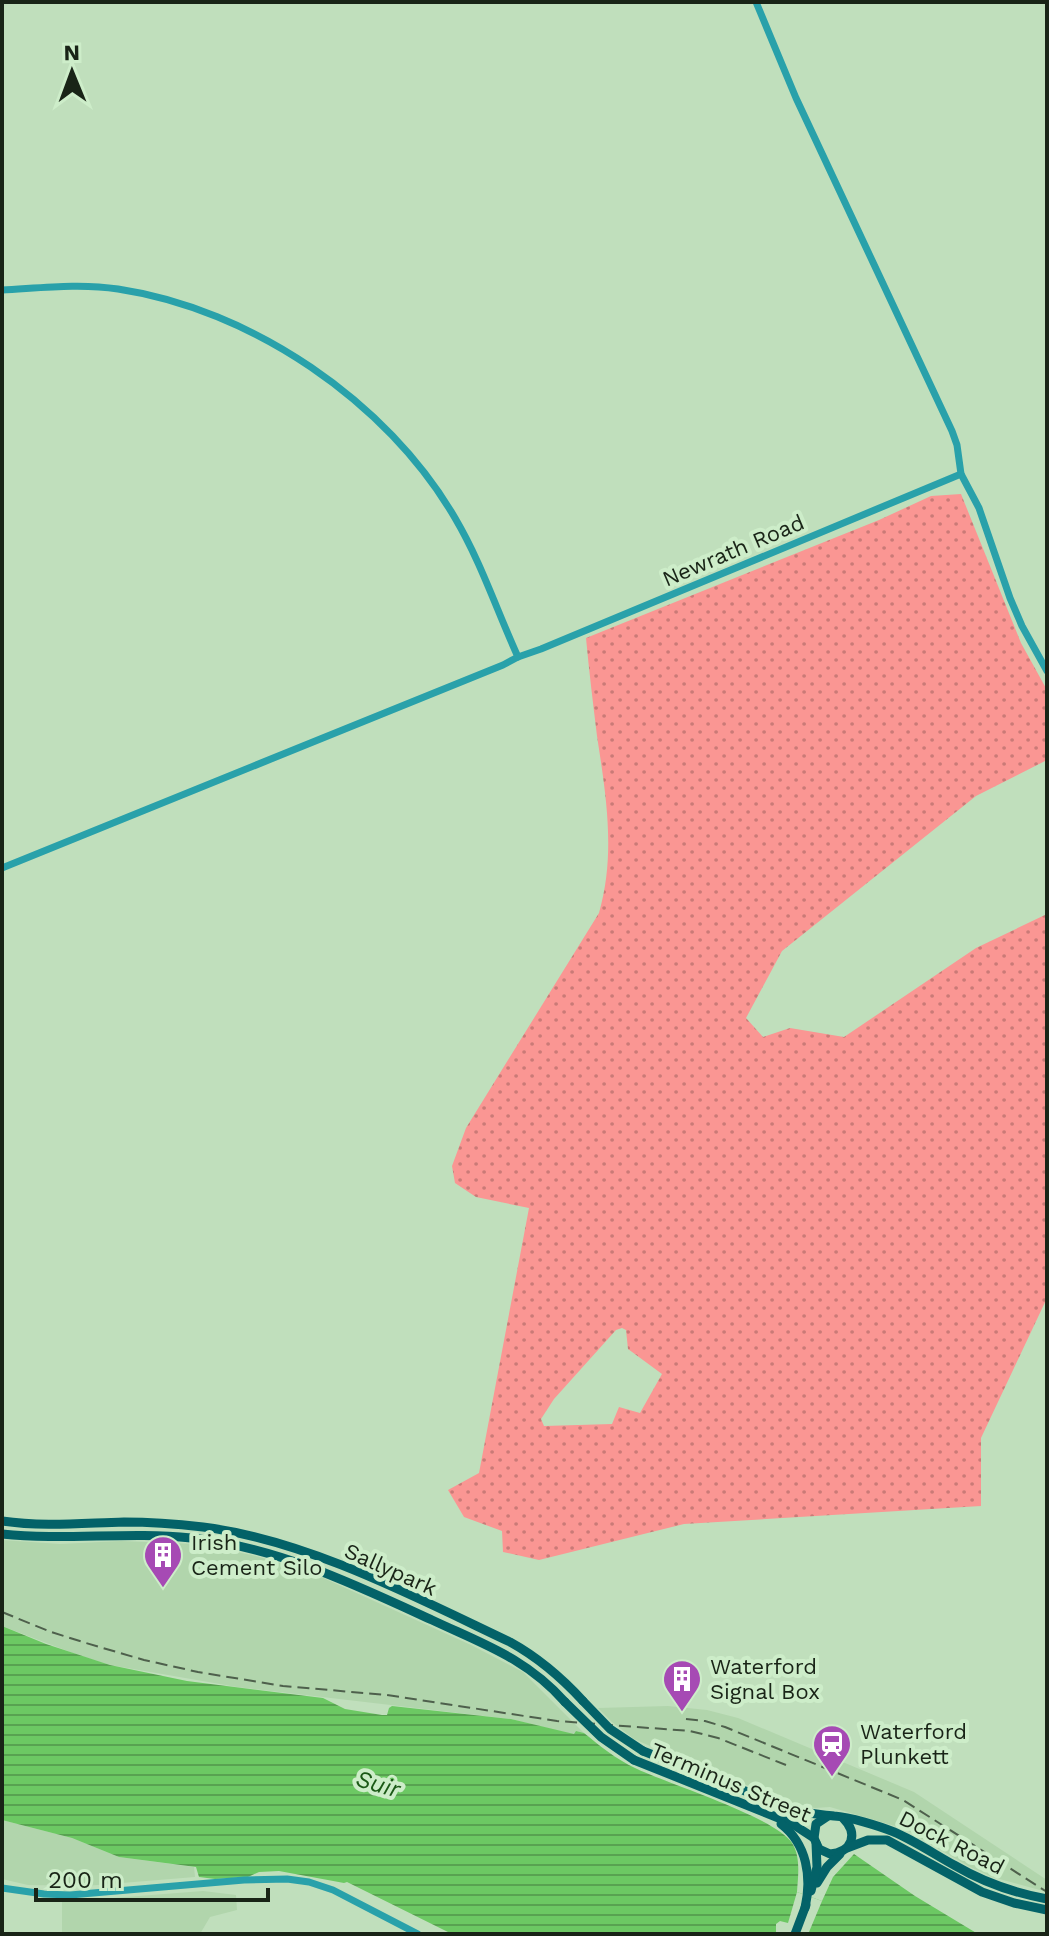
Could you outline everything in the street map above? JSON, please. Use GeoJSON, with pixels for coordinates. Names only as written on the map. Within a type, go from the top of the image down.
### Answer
{"type":"FeatureCollection","features":[{"type":"Feature","properties":{"kind":"main road","name":"Sallypark"},"geometry":{"type":"LineString","coordinates":[[2,1521],[207,1527],[245,1534],[308,1553],[351,1569],[528,1652],[551,1669],[616,1733],[643,1751]]}},
{"type":"Feature","properties":{"kind":"main road","name":"Sallypark"},"geometry":{"type":"LineString","coordinates":[[2,1534],[193,1538],[239,1546],[301,1563],[511,1657],[540,1676],[601,1737],[634,1760]]}},
{"type":"Feature","properties":{"kind":"main road","name":"Terminus Street"},"geometry":{"type":"LineString","coordinates":[[643,1751],[798,1811],[841,1818]]}},
{"type":"Feature","properties":{"kind":"main road","name":"Terminus Street"},"geometry":{"type":"LineString","coordinates":[[634,1760],[797,1826],[815,1840]]}},
{"type":"Feature","properties":{"kind":"main road"},"geometry":{"type":"LineString","coordinates":[[759,1811],[788,1829],[800,1844],[807,1872],[805,1908]]}},
{"type":"Feature","properties":{"kind":"main road"},"geometry":{"type":"LineString","coordinates":[[795,1934],[816,1873],[818,1860],[814,1829],[819,1821],[841,1818],[849,1824],[852,1839],[848,1848],[821,1876],[805,1908]]}},
{"type":"Feature","properties":{"kind":"main road","name":"Dock Road"},"geometry":{"type":"LineString","coordinates":[[841,1818],[898,1833],[982,1880],[1047,1899]]}},
{"type":"Feature","properties":{"kind":"main road","name":"Dock Road"},"geometry":{"type":"LineString","coordinates":[[848,1848],[872,1839],[892,1842],[973,1887],[1003,1899],[1047,1910]]}},
{"type":"Feature","properties":{"kind":"main road"},"geometry":{"type":"LineString","coordinates":[[815,1840],[825,1853],[835,1854],[848,1848]]}},
{"type":"Feature","properties":{"kind":"street"},"geometry":{"type":"LineString","coordinates":[[756,2],[807,122],[952,431],[961,474],[979,508],[1010,598],[1047,671]]}},
{"type":"Feature","properties":{"kind":"street"},"geometry":{"type":"LineString","coordinates":[[2,290],[70,286],[116,288],[166,299],[255,333],[299,358],[344,392],[418,463],[455,518],[478,560],[518,657]]}},
{"type":"Feature","properties":{"kind":"street","name":"Newrath Road"},"geometry":{"type":"LineString","coordinates":[[2,868],[497,668],[961,474]]}},
{"type":"Feature","properties":{"kind":"street"},"geometry":{"type":"LineString","coordinates":[[2,1888],[70,1895],[287,1879],[333,1890],[418,1934]]}},
{"type":"Feature","properties":{"kind":"shaded area"},"geometry":{"type":"Polygon","coordinates":[[[961,494],[1021,643],[1047,690],[1047,760],[976,796],[782,951],[746,1018],[763,1037],[790,1028],[844,1037],[976,948],[1047,914],[1047,1298],[981,1438],[981,1506],[684,1524],[539,1560],[503,1552],[502,1531],[464,1517],[448,1490],[479,1473],[529,1208],[476,1197],[455,1183],[452,1166],[466,1128],[599,913],[607,869],[608,824],[586,638],[879,520],[931,496],[961,494]],[[616,1330],[554,1399],[541,1419],[544,1426],[612,1424],[619,1407],[640,1413],[662,1374],[628,1349],[626,1330],[616,1330]]]}},
{"type":"Feature","properties":{"kind":"shaded area"},"geometry":{"type":"Polygon","coordinates":[[[2,1540],[60,1544],[121,1541],[196,1544],[252,1555],[308,1571],[523,1672],[584,1733],[576,1731],[575,1735],[511,1719],[237,1687],[110,1665],[78,1655],[2,1626],[2,1540]]]}},
{"type":"Feature","properties":{"kind":"shaded area"},"geometry":{"type":"Polygon","coordinates":[[[668,1706],[707,1710],[738,1718],[914,1792],[1047,1880],[1047,1892],[992,1877],[905,1829],[830,1807],[797,1805],[671,1755],[634,1739],[598,1708],[668,1706]]]}},
{"type":"Feature","properties":{"kind":"shaded area"},"geometry":{"type":"Polygon","coordinates":[[[2,1820],[72,1838],[119,1857],[194,1867],[195,1877],[85,1886],[28,1885],[2,1879],[2,1820]]]}},
{"type":"Feature","properties":{"kind":"shaded area"},"geometry":{"type":"Polygon","coordinates":[[[203,1891],[236,1895],[237,1910],[210,1917],[200,1934],[62,1933],[62,1902],[203,1891]]]}},
{"type":"Feature","properties":{"kind":"water","name":"Suir"},"geometry":{"type":"Polygon","coordinates":[[[2,1626],[110,1665],[187,1681],[323,1698],[345,1709],[382,1715],[387,1715],[392,1706],[511,1719],[574,1734],[576,1731],[584,1733],[635,1768],[744,1812],[782,1833],[797,1854],[797,1892],[822,1901],[833,1877],[854,1854],[978,1934],[452,1934],[347,1882],[279,1871],[215,1879],[199,1877],[196,1867],[119,1857],[72,1838],[2,1820],[2,1626]]]}},
{"type":"Feature","properties":{"kind":"pier"},"geometry":{"type":"Polygon","coordinates":[[[797,1892],[822,1901],[809,1932],[813,1934],[776,1932],[776,1924],[780,1921],[788,1923],[797,1892]]]}},
{"type":"Feature","properties":{"kind":"railway"},"geometry":{"type":"LineString","coordinates":[[2,1612],[86,1643],[198,1672],[283,1686],[387,1695],[557,1721],[690,1731],[718,1738],[786,1765]]}},
{"type":"Feature","properties":{"kind":"railway"},"geometry":{"type":"LineString","coordinates":[[686,1719],[725,1727],[903,1800],[1047,1892]]}},
{"type":"Feature","properties":{"kind":"place","name":"Irish Cement Silo"},"geometry":{"type":"Point","coordinates":[163,1589]}},
{"type":"Feature","properties":{"kind":"place","name":"Waterford Signal Box"},"geometry":{"type":"Point","coordinates":[682,1713]}},
{"type":"Feature","properties":{"kind":"place","name":"Waterford Plunkett"},"geometry":{"type":"Point","coordinates":[832,1778]}}]}
